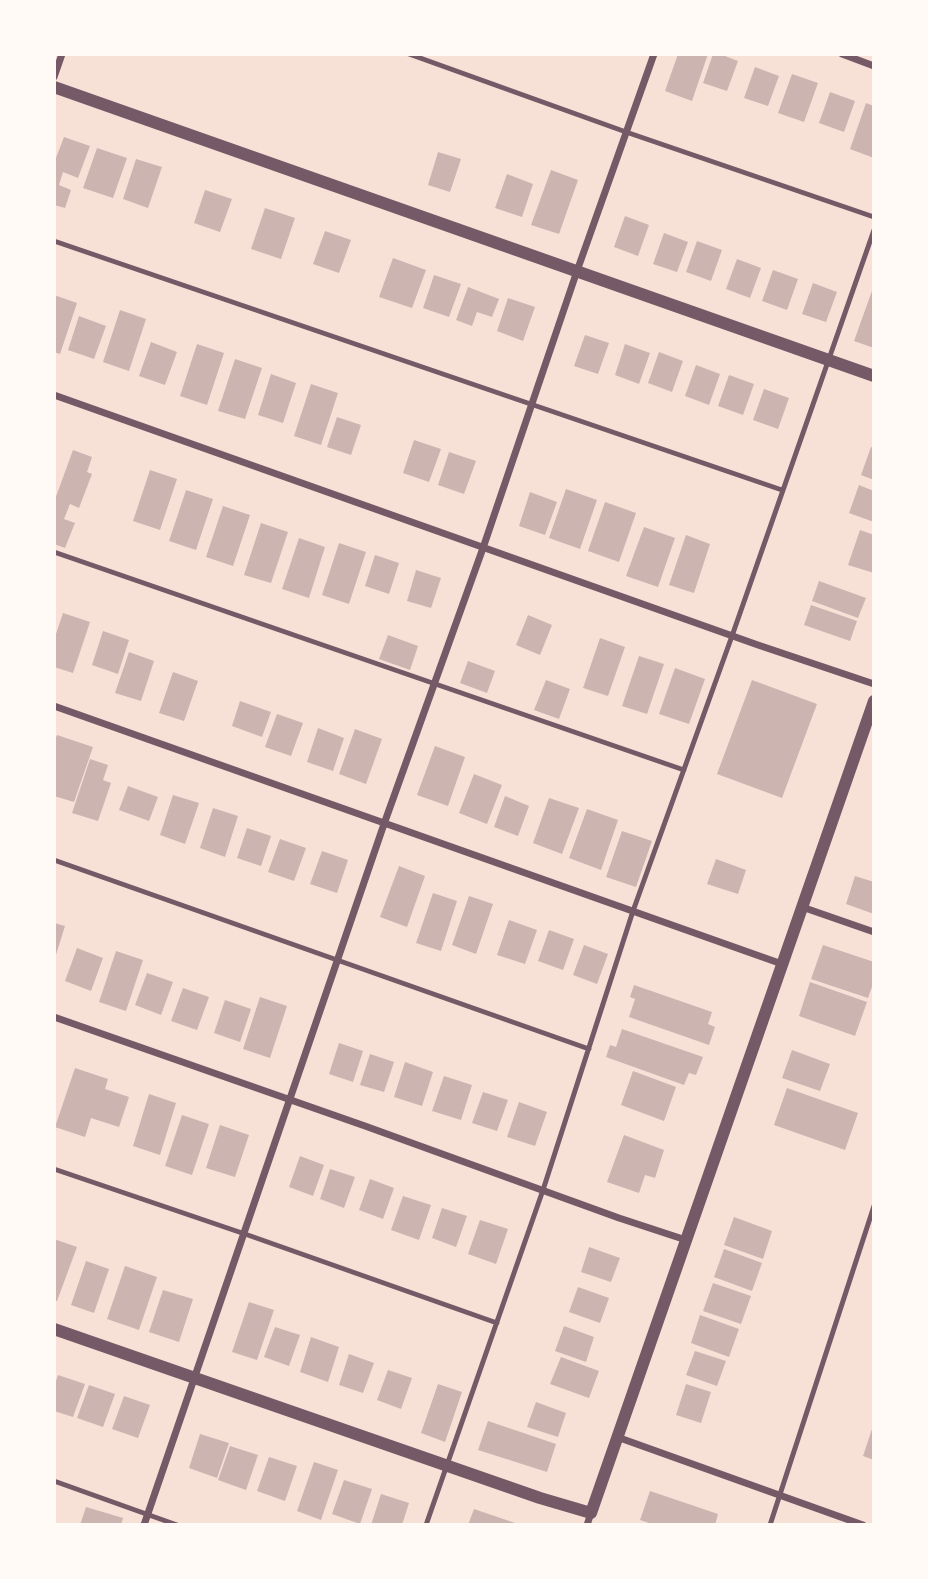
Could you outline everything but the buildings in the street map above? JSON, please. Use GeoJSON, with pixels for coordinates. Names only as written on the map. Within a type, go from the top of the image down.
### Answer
{"type":"FeatureCollection","features":[{"type":"Feature","properties":{"kind":"street"},"geometry":{"type":"LineString","coordinates":[[54,77],[62,54]]}},
{"type":"Feature","properties":{"kind":"street"},"geometry":{"type":"LineString","coordinates":[[144,1525],[384,824],[435,685],[654,54]]}},
{"type":"Feature","properties":{"kind":"street"},"geometry":{"type":"LineString","coordinates":[[842,54],[874,66]]}},
{"type":"Feature","properties":{"kind":"street"},"geometry":{"type":"LineString","coordinates":[[54,86],[874,376]]}},
{"type":"Feature","properties":{"kind":"street"},"geometry":{"type":"LineString","coordinates":[[54,395],[874,684]]}},
{"type":"Feature","properties":{"kind":"street"},"geometry":{"type":"LineString","coordinates":[[54,1329],[540,1498],[589,1519],[874,701]]}},
{"type":"Feature","properties":{"kind":"street"},"geometry":{"type":"LineString","coordinates":[[54,706],[782,964]]}},
{"type":"Feature","properties":{"kind":"street"},"geometry":{"type":"LineString","coordinates":[[802,907],[874,932]]}},
{"type":"Feature","properties":{"kind":"street"},"geometry":{"type":"LineString","coordinates":[[54,1017],[686,1240]]}},
{"type":"Feature","properties":{"kind":"street"},"geometry":{"type":"LineString","coordinates":[[617,1437],[863,1525]]}},
{"type":"Feature","properties":{"kind":"lane"},"geometry":{"type":"LineString","coordinates":[[409,54],[874,217]]}},
{"type":"Feature","properties":{"kind":"lane"},"geometry":{"type":"LineString","coordinates":[[426,1525],[543,1190],[633,911],[874,230]]}},
{"type":"Feature","properties":{"kind":"lane"},"geometry":{"type":"LineString","coordinates":[[54,242],[782,490]]}},
{"type":"Feature","properties":{"kind":"lane"},"geometry":{"type":"LineString","coordinates":[[54,552],[684,770]]}},
{"type":"Feature","properties":{"kind":"lane"},"geometry":{"type":"LineString","coordinates":[[54,860],[589,1049]]}},
{"type":"Feature","properties":{"kind":"lane"},"geometry":{"type":"LineString","coordinates":[[54,1169],[497,1323]]}},
{"type":"Feature","properties":{"kind":"lane"},"geometry":{"type":"LineString","coordinates":[[770,1525],[874,1206]]}},
{"type":"Feature","properties":{"kind":"lane"},"geometry":{"type":"LineString","coordinates":[[54,1481],[177,1525]]}}]}
